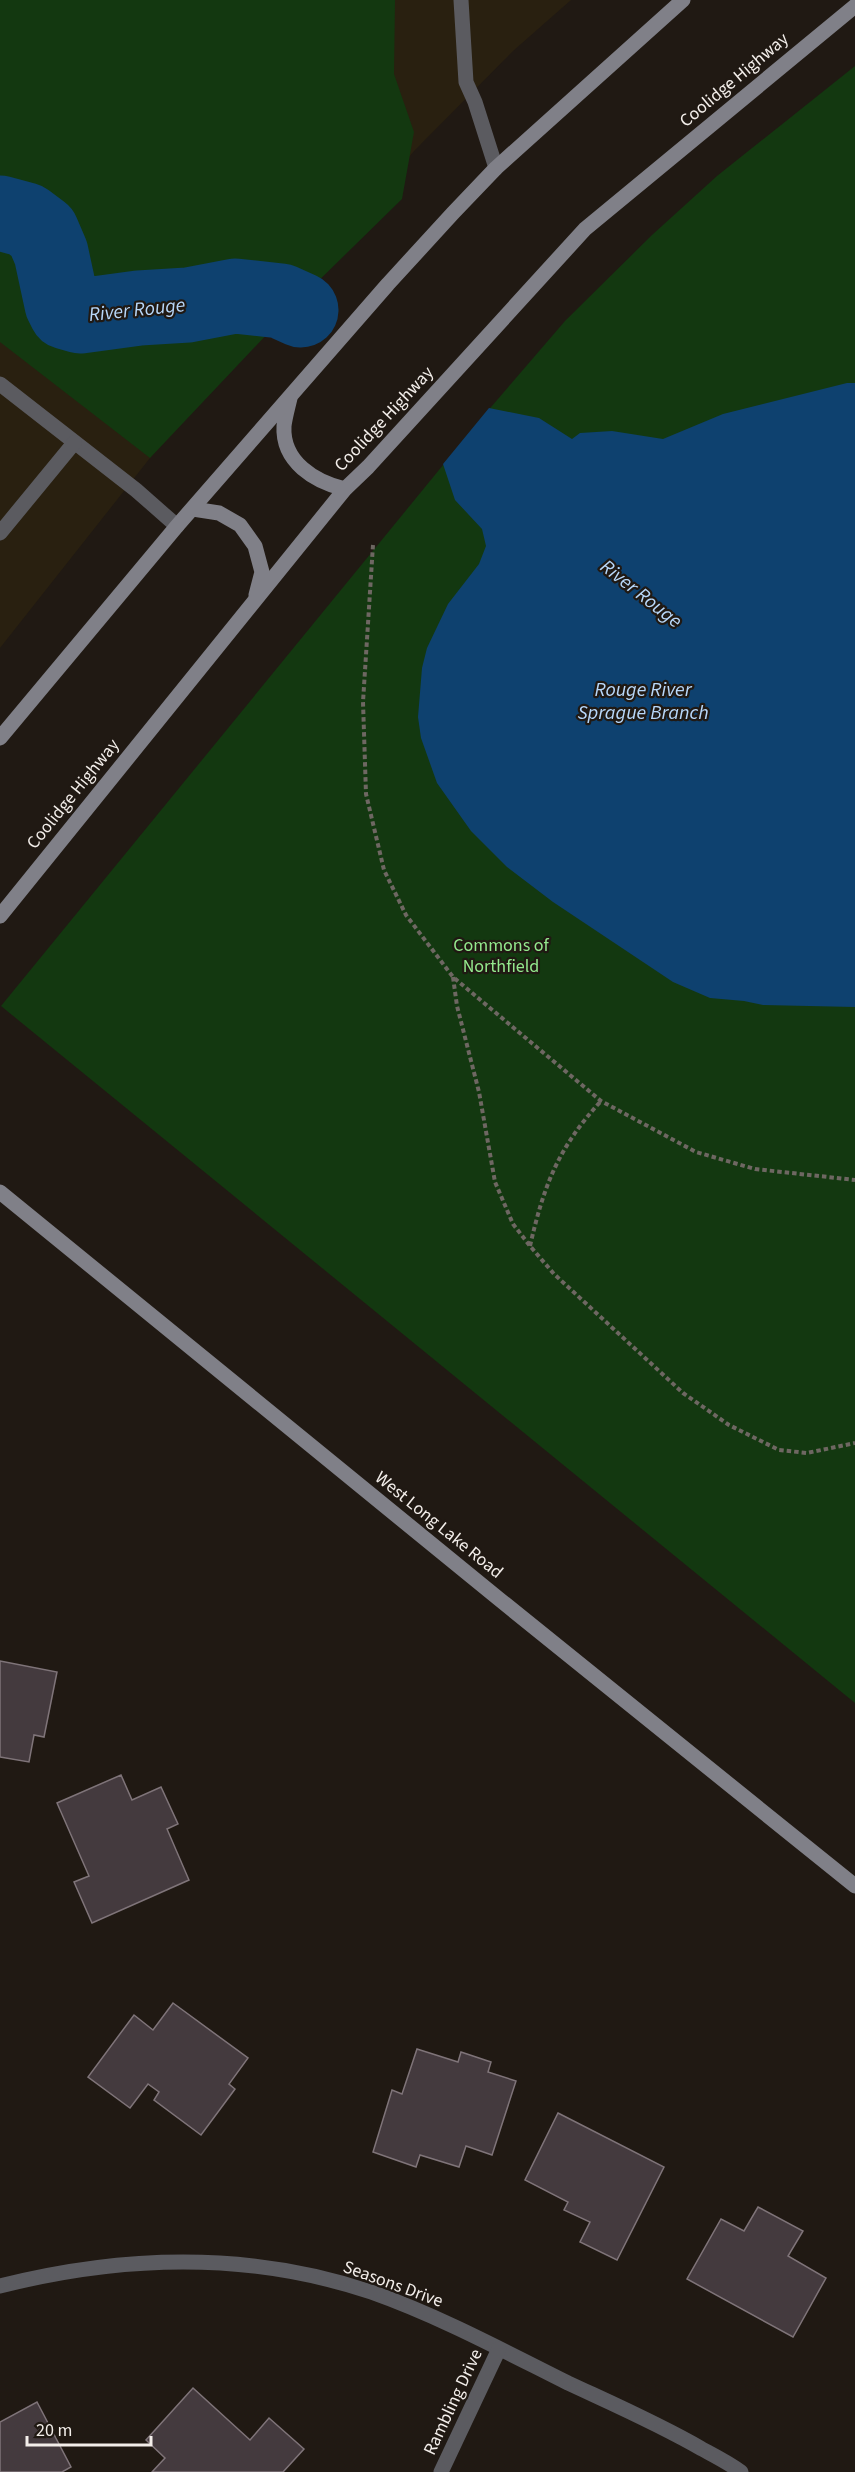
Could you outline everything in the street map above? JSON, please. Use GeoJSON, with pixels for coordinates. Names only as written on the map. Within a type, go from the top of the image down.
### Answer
{"type":"FeatureCollection","features":[{"type":"Feature","properties":{"kind":"main road"},"geometry":{"type":"LineString","coordinates":[[0,738],[177,526],[388,284],[496,168],[683,0]]}},
{"type":"Feature","properties":{"kind":"main road","name":"Coolidge Highway"},"geometry":{"type":"LineString","coordinates":[[0,916],[345,489],[368,467],[585,229],[855,6]]}},
{"type":"Feature","properties":{"kind":"main road"},"geometry":{"type":"LineString","coordinates":[[291,395],[284,428],[289,452],[305,473],[325,484],[345,489]]}},
{"type":"Feature","properties":{"kind":"main road"},"geometry":{"type":"LineString","coordinates":[[193,509],[219,513],[240,525],[255,546],[262,572],[254,600]]}},
{"type":"Feature","properties":{"kind":"main road","name":"West Long Lake Road"},"geometry":{"type":"LineString","coordinates":[[0,1192],[855,1887]]}},
{"type":"Feature","properties":{"kind":"street"},"geometry":{"type":"LineString","coordinates":[[461,0],[466,82],[475,102],[496,168]]}},
{"type":"Feature","properties":{"kind":"street"},"geometry":{"type":"LineString","coordinates":[[0,384],[136,490],[177,526]]}},
{"type":"Feature","properties":{"kind":"street"},"geometry":{"type":"LineString","coordinates":[[0,532],[74,443]]}},
{"type":"Feature","properties":{"kind":"street","name":"Seasons Drive"},"geometry":{"type":"LineString","coordinates":[[0,2286],[93,2266],[159,2261],[258,2266],[321,2279],[370,2292],[419,2312],[683,2438],[741,2472]]}},
{"type":"Feature","properties":{"kind":"street","name":"Rambling Drive"},"geometry":{"type":"LineString","coordinates":[[441,2472],[499,2349]]}},
{"type":"Feature","properties":{"kind":"path"},"geometry":{"type":"LineString","coordinates":[[374,545],[363,702],[366,794],[384,870],[406,915],[453,976],[601,1101],[696,1152],[755,1169],[855,1180]]}},
{"type":"Feature","properties":{"kind":"path"},"geometry":{"type":"LineString","coordinates":[[453,976],[457,1006],[479,1092],[495,1182],[513,1224],[554,1274],[683,1393],[729,1425],[779,1450],[807,1452],[855,1443]]}},
{"type":"Feature","properties":{"kind":"path"},"geometry":{"type":"LineString","coordinates":[[530,1246],[541,1199],[560,1155],[581,1124],[601,1101]]}},
{"type":"Feature","properties":{"kind":"shaded area"},"geometry":{"type":"Polygon","coordinates":[[[0,0],[571,0],[513,51],[415,150],[150,458],[0,648],[0,0]]]}},
{"type":"Feature","properties":{"kind":"green space"},"geometry":{"type":"Polygon","coordinates":[[[0,0],[395,0],[394,74],[414,132],[402,199],[303,296],[150,458],[0,342],[0,0]]]}},
{"type":"Feature","properties":{"kind":"green space","name":"Commons of Northfield"},"geometry":{"type":"Polygon","coordinates":[[[855,66],[855,1703],[1,1006],[479,421],[565,321],[652,235],[717,176],[855,66]]]}},
{"type":"Feature","properties":{"kind":"water","name":"Rouge River Sprague Branch"},"geometry":{"type":"Polygon","coordinates":[[[847,383],[855,383],[855,1007],[763,1005],[710,998],[673,982],[553,902],[507,867],[471,831],[437,783],[421,738],[418,717],[422,668],[427,648],[448,604],[479,564],[486,546],[482,529],[455,500],[443,464],[489,408],[539,418],[572,439],[580,433],[612,431],[663,439],[723,414],[847,383]]]}},
{"type":"Feature","properties":{"kind":"building"},"geometry":{"type":"Polygon","coordinates":[[[0,1661],[57,1672],[44,1737],[34,1735],[29,1762],[0,1757],[0,1661]]]}},
{"type":"Feature","properties":{"kind":"building"},"geometry":{"type":"Polygon","coordinates":[[[121,1775],[132,1800],[161,1787],[178,1824],[167,1829],[189,1880],[92,1923],[74,1882],[89,1876],[57,1803],[121,1775]]]}},
{"type":"Feature","properties":{"kind":"building"},"geometry":{"type":"Polygon","coordinates":[[[173,2003],[248,2058],[229,2084],[235,2089],[201,2135],[154,2100],[159,2092],[148,2084],[130,2108],[88,2077],[134,2015],[153,2030],[173,2003]]]}},
{"type":"Feature","properties":{"kind":"building"},"geometry":{"type":"Polygon","coordinates":[[[417,2049],[458,2062],[461,2052],[491,2062],[488,2072],[516,2081],[492,2155],[466,2146],[459,2167],[420,2155],[416,2167],[373,2152],[392,2090],[402,2094],[417,2049]]]}},
{"type":"Feature","properties":{"kind":"building"},"geometry":{"type":"Polygon","coordinates":[[[558,2113],[664,2167],[617,2260],[580,2242],[590,2222],[564,2210],[568,2202],[525,2180],[558,2113]]]}},
{"type":"Feature","properties":{"kind":"building"},"geometry":{"type":"Polygon","coordinates":[[[758,2207],[803,2231],[788,2256],[826,2278],[793,2337],[687,2279],[721,2219],[744,2231],[758,2207]]]}},
{"type":"Feature","properties":{"kind":"building"},"geometry":{"type":"Polygon","coordinates":[[[193,2388],[250,2440],[269,2418],[304,2449],[283,2472],[152,2472],[165,2458],[146,2440],[193,2388]]]}},
{"type":"Feature","properties":{"kind":"building"},"geometry":{"type":"Polygon","coordinates":[[[37,2402],[71,2467],[62,2472],[0,2472],[0,2422],[37,2402]]]}},
{"type":"Feature","properties":{"kind":"waterway","name":"River Rouge"},"geometry":{"type":"LineString","coordinates":[[0,213],[26,220],[42,232],[51,253],[62,304],[66,312],[80,316],[139,308],[188,305],[235,296],[281,301],[301,310]]}}]}
